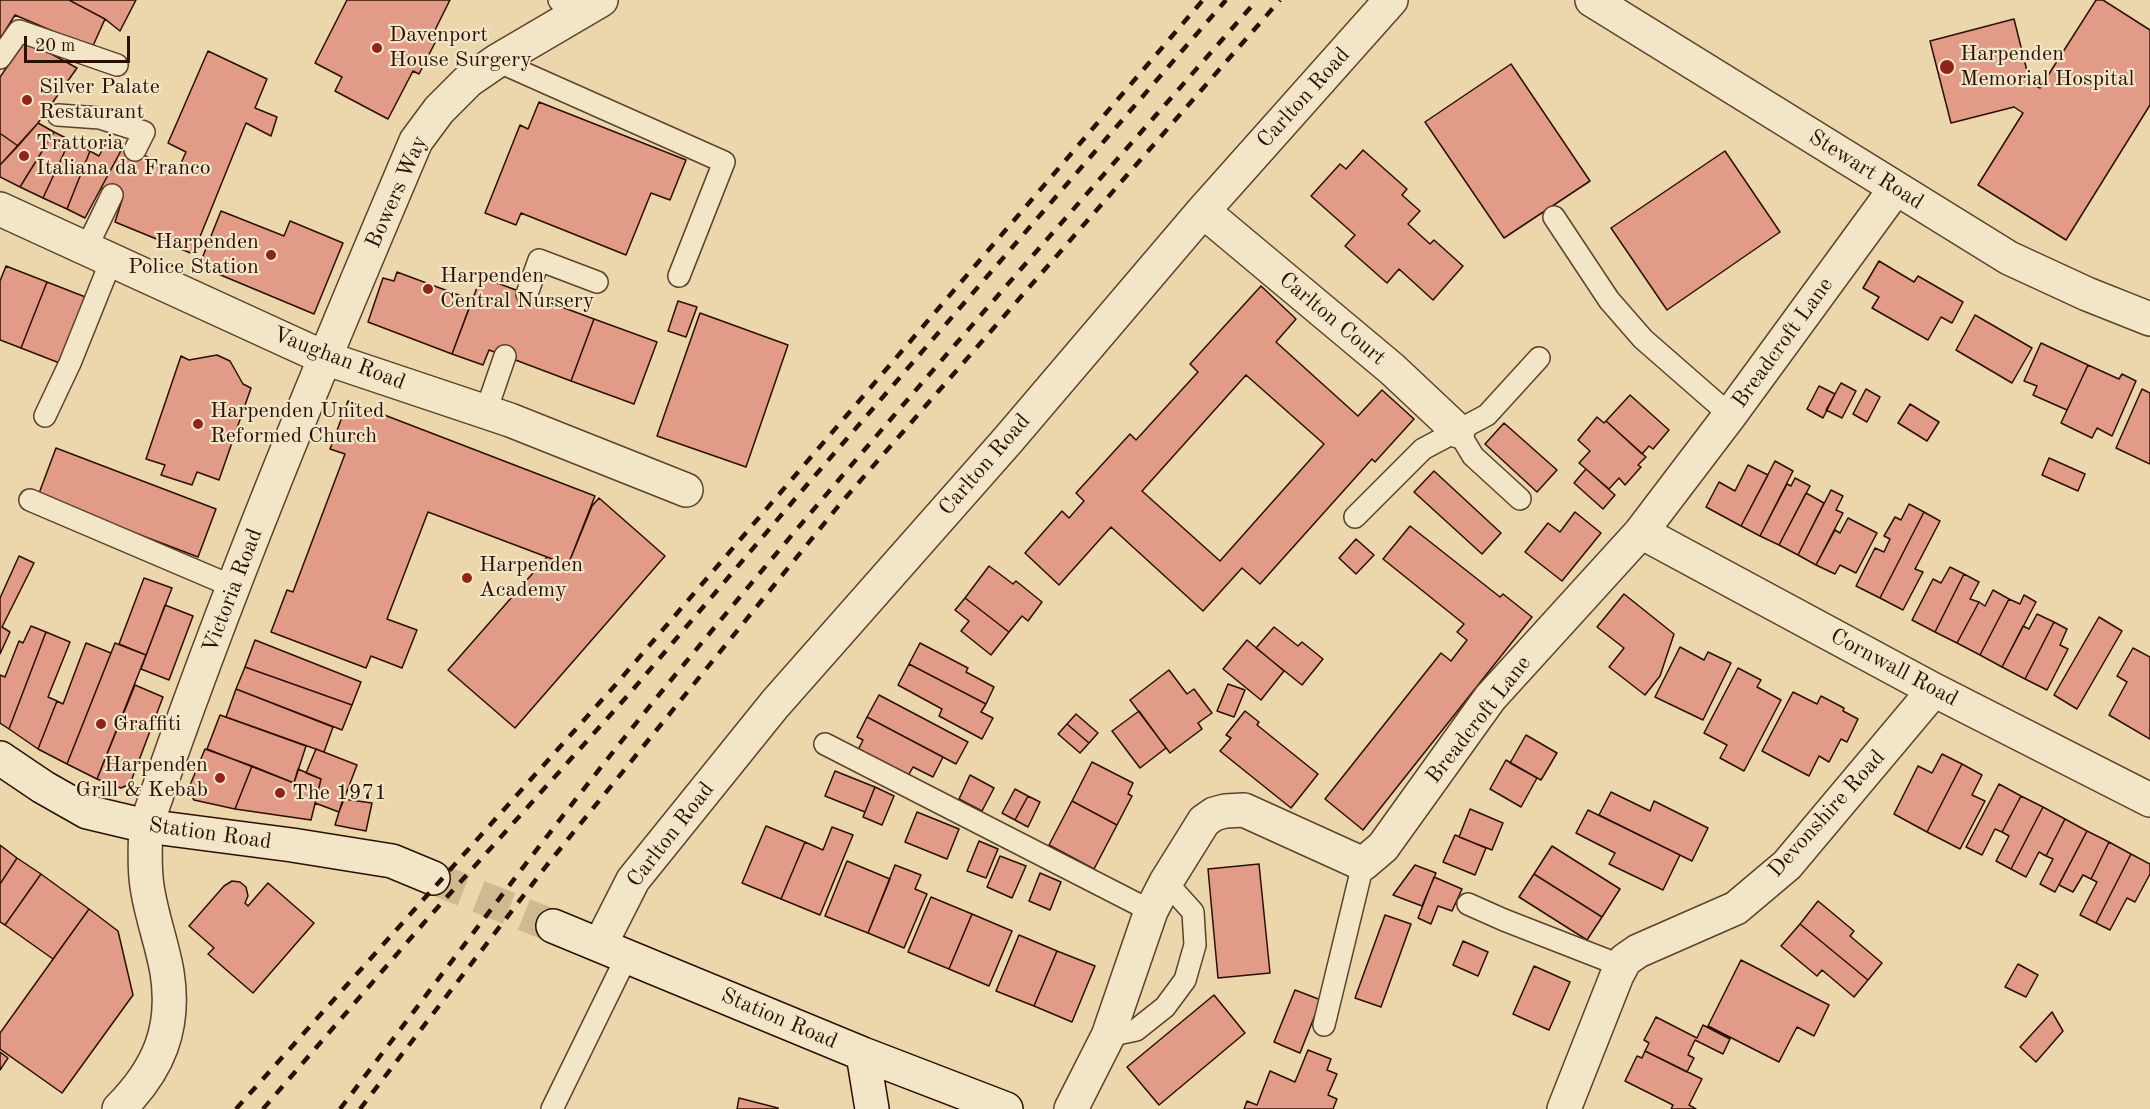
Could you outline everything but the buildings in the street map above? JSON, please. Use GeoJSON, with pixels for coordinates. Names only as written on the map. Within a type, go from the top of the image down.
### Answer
{"type":"FeatureCollection","features":[{"type":"Feature","properties":{"kind":"street","name":"Bowers Way"},"geometry":{"type":"LineString","coordinates":[[325,358],[416,141],[439,110],[461,88],[566,8],[602,0]]}},
{"type":"Feature","properties":{"kind":"street","name":"Carlton Road"},"geometry":{"type":"LineString","coordinates":[[613,950],[633,880],[775,704],[1008,440],[1203,211],[1391,0]]}},
{"type":"Feature","properties":{"kind":"street","name":"Stewart Road"},"geometry":{"type":"LineString","coordinates":[[1592,0],[2008,258],[2087,294],[2150,319]]}},
{"type":"Feature","properties":{"kind":"street","name":"Breadcroft Lane"},"geometry":{"type":"LineString","coordinates":[[1363,864],[1383,847],[1490,699],[1641,532],[1730,415],[1896,188]]}},
{"type":"Feature","properties":{"kind":"street","name":"Vaughan Road"},"geometry":{"type":"LineString","coordinates":[[0,209],[325,358],[486,411],[686,490]]}},
{"type":"Feature","properties":{"kind":"street","name":"Carlton Court"},"geometry":{"type":"LineString","coordinates":[[1203,211],[1392,369],[1458,431]]}},
{"type":"Feature","properties":{"kind":"street","name":"Victoria Road"},"geometry":{"type":"LineString","coordinates":[[119,1109],[139,1088],[155,1060],[166,1033],[170,1001],[166,971],[147,886],[146,826],[234,587],[325,358]]}},
{"type":"Feature","properties":{"kind":"street","name":"Cornwall Road"},"geometry":{"type":"LineString","coordinates":[[1641,532],[1934,690],[2150,800]]}},
{"type":"Feature","properties":{"kind":"street","name":"Devonshire Road"},"geometry":{"type":"LineString","coordinates":[[1564,1109],[1625,960],[1638,951],[1736,908],[1787,866],[1934,690]]}},
{"type":"Feature","properties":{"kind":"street","name":"Station Road"},"geometry":{"type":"LineString","coordinates":[[0,758],[43,787],[87,812],[146,826],[392,861],[433,878]]}},
{"type":"Feature","properties":{"kind":"street"},"geometry":{"type":"LineString","coordinates":[[1071,1109],[1108,1036],[1151,911],[1204,821],[1214,814],[1244,810],[1363,864]]}},
{"type":"Feature","properties":{"kind":"street","name":"Station Road"},"geometry":{"type":"LineString","coordinates":[[553,926],[863,1054],[1006,1109]]}},
{"type":"Feature","properties":{"kind":"street"},"geometry":{"type":"LineString","coordinates":[[863,1054],[872,1109]]}},
{"type":"Feature","properties":{"kind":"lane"},"geometry":{"type":"LineString","coordinates":[[0,58],[19,31],[117,65]]}},
{"type":"Feature","properties":{"kind":"lane"},"geometry":{"type":"LineString","coordinates":[[498,61],[724,162],[679,276]]}},
{"type":"Feature","properties":{"kind":"lane"},"geometry":{"type":"LineString","coordinates":[[58,115],[100,118],[144,132],[135,150]]}},
{"type":"Feature","properties":{"kind":"lane"},"geometry":{"type":"LineString","coordinates":[[45,416],[70,363],[99,255],[112,195]]}},
{"type":"Feature","properties":{"kind":"lane"},"geometry":{"type":"LineString","coordinates":[[1554,217],[1609,300],[1643,339],[1730,415]]}},
{"type":"Feature","properties":{"kind":"lane"},"geometry":{"type":"LineString","coordinates":[[527,294],[539,260],[597,282]]}},
{"type":"Feature","properties":{"kind":"lane"},"geometry":{"type":"LineString","coordinates":[[486,411],[505,356]]}},
{"type":"Feature","properties":{"kind":"lane"},"geometry":{"type":"LineString","coordinates":[[1355,517],[1423,449],[1487,415],[1539,357]]}},
{"type":"Feature","properties":{"kind":"lane"},"geometry":{"type":"LineString","coordinates":[[1458,431],[1473,456],[1520,499]]}},
{"type":"Feature","properties":{"kind":"lane"},"geometry":{"type":"LineString","coordinates":[[30,500],[234,587]]}},
{"type":"Feature","properties":{"kind":"lane"},"geometry":{"type":"LineString","coordinates":[[825,744],[1151,911]]}},
{"type":"Feature","properties":{"kind":"lane"},"geometry":{"type":"LineString","coordinates":[[1324,1025],[1363,864]]}},
{"type":"Feature","properties":{"kind":"lane"},"geometry":{"type":"LineString","coordinates":[[1108,1036],[1136,1030],[1165,1007],[1185,980],[1195,945],[1193,912],[1166,882]]}},
{"type":"Feature","properties":{"kind":"lane"},"geometry":{"type":"LineString","coordinates":[[1468,904],[1504,921],[1622,966]]}},
{"type":"Feature","properties":{"kind":"lane"},"geometry":{"type":"LineString","coordinates":[[552,1109],[613,950]]}},
{"type":"Feature","properties":{"kind":"tunnel"},"geometry":{"type":"LineString","coordinates":[[433,878],[553,926]]}},
{"type":"Feature","properties":{"kind":"railway"},"geometry":{"type":"LineString","coordinates":[[236,1109],[618,682],[1203,0]]}},
{"type":"Feature","properties":{"kind":"railway"},"geometry":{"type":"LineString","coordinates":[[263,1109],[429,917],[630,693],[1226,0]]}},
{"type":"Feature","properties":{"kind":"railway"},"geometry":{"type":"LineString","coordinates":[[340,1109],[542,842],[667,685],[885,426],[1257,0]]}},
{"type":"Feature","properties":{"kind":"railway"},"geometry":{"type":"LineString","coordinates":[[360,1109],[547,865],[840,504],[1280,0]]}},
{"type":"Feature","properties":{"kind":"place","name":"Davenport House Surgery"},"geometry":{"type":"Point","coordinates":[377,48]}},
{"type":"Feature","properties":{"kind":"place","name":"Harpenden Memorial Hospital"},"geometry":{"type":"Point","coordinates":[1947,67]}},
{"type":"Feature","properties":{"kind":"place","name":"Silver Palate Restaurant"},"geometry":{"type":"Point","coordinates":[27,100]}},
{"type":"Feature","properties":{"kind":"place","name":"Trattoria Italiana da Franco"},"geometry":{"type":"Point","coordinates":[24,156]}},
{"type":"Feature","properties":{"kind":"place","name":"Harpenden Police Station"},"geometry":{"type":"Point","coordinates":[271,255]}},
{"type":"Feature","properties":{"kind":"place","name":"Harpenden Central Nursery"},"geometry":{"type":"Point","coordinates":[428,289]}},
{"type":"Feature","properties":{"kind":"place","name":"Harpenden United Reformed Church"},"geometry":{"type":"Point","coordinates":[198,424]}},
{"type":"Feature","properties":{"kind":"place","name":"Harpenden Academy"},"geometry":{"type":"Point","coordinates":[467,578]}},
{"type":"Feature","properties":{"kind":"place","name":"Graffiti"},"geometry":{"type":"Point","coordinates":[101,724]}},
{"type":"Feature","properties":{"kind":"place","name":"Harpenden Grill & Kebab"},"geometry":{"type":"Point","coordinates":[220,778]}},
{"type":"Feature","properties":{"kind":"place","name":"The 1971"},"geometry":{"type":"Point","coordinates":[280,793]}}]}
